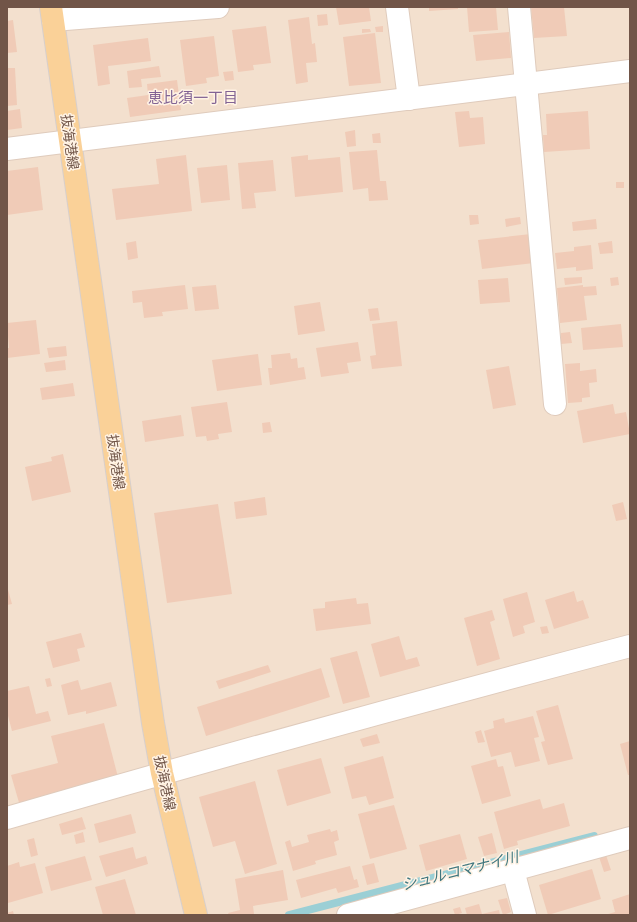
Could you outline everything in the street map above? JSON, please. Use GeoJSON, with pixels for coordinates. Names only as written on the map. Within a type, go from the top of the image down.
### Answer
{"type":"FeatureCollection","features":[{"type":"Feature","properties":{"kind":"main road","name":"抜海港線"},"geometry":{"type":"LineString","coordinates":[[52,14],[162,773],[196,915]]}},
{"type":"Feature","properties":{"kind":"street"},"geometry":{"type":"LineString","coordinates":[[52,14],[218,7]]}},
{"type":"Feature","properties":{"kind":"street"},"geometry":{"type":"LineString","coordinates":[[397,7],[410,100]]}},
{"type":"Feature","properties":{"kind":"street"},"geometry":{"type":"LineString","coordinates":[[519,7],[555,404]]}},
{"type":"Feature","properties":{"kind":"street"},"geometry":{"type":"LineString","coordinates":[[7,149],[410,100],[630,71]]}},
{"type":"Feature","properties":{"kind":"street"},"geometry":{"type":"LineString","coordinates":[[7,818],[438,696],[630,646]]}},
{"type":"Feature","properties":{"kind":"street"},"geometry":{"type":"LineString","coordinates":[[348,915],[393,909],[513,870],[630,838]]}},
{"type":"Feature","properties":{"kind":"street"},"geometry":{"type":"LineString","coordinates":[[513,870],[525,915]]}},
{"type":"Feature","properties":{"kind":"shaded area"},"geometry":{"type":"Polygon","coordinates":[[[7,7],[630,7],[630,915],[7,915],[7,7]]]}},
{"type":"Feature","properties":{"kind":"building"},"geometry":{"type":"Polygon","coordinates":[[[336,7],[369,7],[371,21],[339,25],[336,7]]]}},
{"type":"Feature","properties":{"kind":"building"},"geometry":{"type":"Polygon","coordinates":[[[429,7],[458,7],[458,9],[429,11],[429,7]]]}},
{"type":"Feature","properties":{"kind":"building"},"geometry":{"type":"Polygon","coordinates":[[[467,7],[496,7],[498,30],[469,32],[467,7]]]}},
{"type":"Feature","properties":{"kind":"building"},"geometry":{"type":"Polygon","coordinates":[[[531,7],[564,7],[567,36],[534,38],[531,7]]]}},
{"type":"Feature","properties":{"kind":"building"},"geometry":{"type":"Polygon","coordinates":[[[327,14],[328,25],[318,26],[317,15],[327,14]]]}},
{"type":"Feature","properties":{"kind":"building"},"geometry":{"type":"Polygon","coordinates":[[[309,17],[312,44],[315,43],[317,62],[306,63],[308,82],[296,84],[288,20],[309,17]]]}},
{"type":"Feature","properties":{"kind":"building"},"geometry":{"type":"Polygon","coordinates":[[[13,20],[17,52],[7,53],[7,21],[13,20]]]}},
{"type":"Feature","properties":{"kind":"building"},"geometry":{"type":"Polygon","coordinates":[[[266,26],[271,63],[253,65],[254,70],[238,72],[232,30],[266,26]]]}},
{"type":"Feature","properties":{"kind":"building"},"geometry":{"type":"Polygon","coordinates":[[[383,26],[383,32],[376,32],[375,27],[383,26]]]}},
{"type":"Feature","properties":{"kind":"building"},"geometry":{"type":"Polygon","coordinates":[[[362,29],[370,29],[371,32],[362,33],[362,29]]]}},
{"type":"Feature","properties":{"kind":"building"},"geometry":{"type":"Polygon","coordinates":[[[509,32],[511,58],[476,61],[473,35],[509,32]]]}},
{"type":"Feature","properties":{"kind":"building"},"geometry":{"type":"Polygon","coordinates":[[[375,33],[381,83],[349,86],[343,37],[375,33]]]}},
{"type":"Feature","properties":{"kind":"building"},"geometry":{"type":"Polygon","coordinates":[[[214,36],[219,76],[206,78],[207,83],[186,86],[180,40],[214,36]]]}},
{"type":"Feature","properties":{"kind":"building"},"geometry":{"type":"Polygon","coordinates":[[[148,38],[151,61],[108,66],[110,84],[98,86],[93,45],[148,38]]]}},
{"type":"Feature","properties":{"kind":"building"},"geometry":{"type":"Polygon","coordinates":[[[159,66],[161,77],[141,79],[142,87],[129,88],[127,71],[159,66]]]}},
{"type":"Feature","properties":{"kind":"building"},"geometry":{"type":"Polygon","coordinates":[[[7,68],[15,68],[17,105],[7,106],[7,68]]]}},
{"type":"Feature","properties":{"kind":"building"},"geometry":{"type":"Polygon","coordinates":[[[233,71],[234,80],[225,81],[223,72],[233,71]]]}},
{"type":"Feature","properties":{"kind":"building"},"geometry":{"type":"Polygon","coordinates":[[[177,80],[181,110],[130,117],[127,98],[148,95],[147,84],[177,80]]]}},
{"type":"Feature","properties":{"kind":"building"},"geometry":{"type":"Polygon","coordinates":[[[231,98],[231,105],[225,106],[224,99],[231,98]]]}},
{"type":"Feature","properties":{"kind":"building"},"geometry":{"type":"Polygon","coordinates":[[[20,109],[22,128],[7,130],[7,111],[20,109]]]}},
{"type":"Feature","properties":{"kind":"building"},"geometry":{"type":"Polygon","coordinates":[[[469,111],[470,118],[483,117],[485,144],[459,147],[455,112],[469,111]]]}},
{"type":"Feature","properties":{"kind":"building"},"geometry":{"type":"Polygon","coordinates":[[[588,111],[590,149],[544,152],[543,135],[547,135],[546,114],[588,111]]]}},
{"type":"Feature","properties":{"kind":"building"},"geometry":{"type":"Polygon","coordinates":[[[355,130],[356,146],[347,147],[345,132],[355,130]]]}},
{"type":"Feature","properties":{"kind":"building"},"geometry":{"type":"Polygon","coordinates":[[[380,133],[381,143],[373,143],[372,134],[380,133]]]}},
{"type":"Feature","properties":{"kind":"building"},"geometry":{"type":"Polygon","coordinates":[[[377,150],[380,181],[386,181],[388,200],[369,201],[368,188],[353,190],[349,152],[377,150]]]}},
{"type":"Feature","properties":{"kind":"building"},"geometry":{"type":"Polygon","coordinates":[[[186,155],[192,211],[116,220],[112,189],[159,184],[156,159],[186,155]]]}},
{"type":"Feature","properties":{"kind":"building"},"geometry":{"type":"Polygon","coordinates":[[[308,155],[308,160],[340,157],[343,192],[295,197],[291,157],[308,155]]]}},
{"type":"Feature","properties":{"kind":"building"},"geometry":{"type":"Polygon","coordinates":[[[273,160],[276,191],[254,193],[256,208],[242,209],[238,163],[273,160]]]}},
{"type":"Feature","properties":{"kind":"building"},"geometry":{"type":"Polygon","coordinates":[[[227,165],[230,200],[201,203],[197,168],[227,165]]]}},
{"type":"Feature","properties":{"kind":"building"},"geometry":{"type":"Polygon","coordinates":[[[38,167],[43,210],[7,215],[7,171],[38,167]]]}},
{"type":"Feature","properties":{"kind":"building"},"geometry":{"type":"Polygon","coordinates":[[[616,182],[624,182],[624,188],[616,188],[616,182]]]}},
{"type":"Feature","properties":{"kind":"building"},"geometry":{"type":"Polygon","coordinates":[[[469,215],[478,215],[479,224],[470,225],[469,215]]]}},
{"type":"Feature","properties":{"kind":"building"},"geometry":{"type":"Polygon","coordinates":[[[520,217],[521,224],[506,227],[505,219],[520,217]]]}},
{"type":"Feature","properties":{"kind":"building"},"geometry":{"type":"Polygon","coordinates":[[[596,219],[597,229],[573,231],[572,222],[596,219]]]}},
{"type":"Feature","properties":{"kind":"building"},"geometry":{"type":"Polygon","coordinates":[[[531,234],[534,263],[482,269],[478,240],[531,234]]]}},
{"type":"Feature","properties":{"kind":"building"},"geometry":{"type":"Polygon","coordinates":[[[136,241],[138,258],[128,260],[126,243],[136,241]]]}},
{"type":"Feature","properties":{"kind":"building"},"geometry":{"type":"Polygon","coordinates":[[[612,241],[613,253],[600,254],[598,243],[612,241]]]}},
{"type":"Feature","properties":{"kind":"building"},"geometry":{"type":"Polygon","coordinates":[[[591,245],[593,269],[576,271],[576,267],[557,269],[555,253],[574,251],[574,247],[591,245]]]}},
{"type":"Feature","properties":{"kind":"building"},"geometry":{"type":"Polygon","coordinates":[[[582,277],[582,283],[565,285],[564,278],[582,277]]]}},
{"type":"Feature","properties":{"kind":"building"},"geometry":{"type":"Polygon","coordinates":[[[618,277],[619,285],[611,286],[610,278],[618,277]]]}},
{"type":"Feature","properties":{"kind":"building"},"geometry":{"type":"Polygon","coordinates":[[[508,278],[510,302],[480,304],[478,280],[508,278]]]}},
{"type":"Feature","properties":{"kind":"building"},"geometry":{"type":"Polygon","coordinates":[[[185,285],[188,309],[162,312],[163,316],[144,318],[142,302],[133,303],[132,291],[185,285]]]}},
{"type":"Feature","properties":{"kind":"building"},"geometry":{"type":"Polygon","coordinates":[[[216,285],[219,309],[195,311],[192,287],[216,285]]]}},
{"type":"Feature","properties":{"kind":"building"},"geometry":{"type":"Polygon","coordinates":[[[583,285],[583,287],[596,286],[597,295],[584,296],[587,320],[560,323],[557,288],[583,285]]]}},
{"type":"Feature","properties":{"kind":"building"},"geometry":{"type":"Polygon","coordinates":[[[320,302],[325,331],[298,335],[294,306],[320,302]]]}},
{"type":"Feature","properties":{"kind":"building"},"geometry":{"type":"Polygon","coordinates":[[[378,308],[380,320],[370,321],[368,309],[378,308]]]}},
{"type":"Feature","properties":{"kind":"building"},"geometry":{"type":"Polygon","coordinates":[[[36,320],[40,354],[7,358],[7,348],[9,348],[7,323],[36,320]]]}},
{"type":"Feature","properties":{"kind":"building"},"geometry":{"type":"Polygon","coordinates":[[[397,321],[402,366],[372,369],[370,356],[376,355],[372,324],[397,321]]]}},
{"type":"Feature","properties":{"kind":"building"},"geometry":{"type":"Polygon","coordinates":[[[621,324],[623,347],[583,350],[581,328],[621,324]]]}},
{"type":"Feature","properties":{"kind":"building"},"geometry":{"type":"Polygon","coordinates":[[[570,332],[572,343],[561,344],[561,333],[570,332]]]}},
{"type":"Feature","properties":{"kind":"building"},"geometry":{"type":"Polygon","coordinates":[[[358,342],[361,361],[347,363],[349,373],[321,377],[316,348],[358,342]]]}},
{"type":"Feature","properties":{"kind":"building"},"geometry":{"type":"Polygon","coordinates":[[[66,346],[67,356],[49,358],[47,348],[66,346]]]}},
{"type":"Feature","properties":{"kind":"building"},"geometry":{"type":"Polygon","coordinates":[[[290,353],[291,359],[297,358],[298,368],[304,367],[306,379],[270,385],[268,368],[272,368],[271,355],[290,353]]]}},
{"type":"Feature","properties":{"kind":"building"},"geometry":{"type":"Polygon","coordinates":[[[258,354],[262,385],[217,391],[212,360],[258,354]]]}},
{"type":"Feature","properties":{"kind":"building"},"geometry":{"type":"Polygon","coordinates":[[[65,360],[66,370],[46,372],[44,363],[65,360]]]}},
{"type":"Feature","properties":{"kind":"building"},"geometry":{"type":"Polygon","coordinates":[[[580,363],[580,371],[596,369],[597,382],[589,383],[590,397],[582,398],[582,402],[568,403],[565,364],[580,363]]]}},
{"type":"Feature","properties":{"kind":"building"},"geometry":{"type":"Polygon","coordinates":[[[509,366],[516,405],[493,409],[486,370],[509,366]]]}},
{"type":"Feature","properties":{"kind":"building"},"geometry":{"type":"Polygon","coordinates":[[[73,383],[75,396],[42,400],[40,388],[73,383]]]}},
{"type":"Feature","properties":{"kind":"building"},"geometry":{"type":"Polygon","coordinates":[[[227,402],[232,432],[218,434],[219,439],[207,441],[206,436],[196,437],[191,407],[227,402]]]}},
{"type":"Feature","properties":{"kind":"building"},"geometry":{"type":"Polygon","coordinates":[[[613,404],[615,414],[626,412],[630,434],[583,443],[577,411],[613,404]]]}},
{"type":"Feature","properties":{"kind":"building"},"geometry":{"type":"Polygon","coordinates":[[[181,415],[184,436],[145,442],[142,421],[181,415]]]}},
{"type":"Feature","properties":{"kind":"building"},"geometry":{"type":"Polygon","coordinates":[[[270,422],[272,432],[263,433],[262,423],[270,422]]]}},
{"type":"Feature","properties":{"kind":"building"},"geometry":{"type":"Polygon","coordinates":[[[63,454],[71,492],[32,501],[25,467],[52,461],[51,457],[63,454]]]}},
{"type":"Feature","properties":{"kind":"building"},"geometry":{"type":"Polygon","coordinates":[[[265,497],[267,515],[236,519],[234,502],[265,497]]]}},
{"type":"Feature","properties":{"kind":"building"},"geometry":{"type":"Polygon","coordinates":[[[623,502],[627,519],[616,521],[612,505],[623,502]]]}},
{"type":"Feature","properties":{"kind":"building"},"geometry":{"type":"Polygon","coordinates":[[[218,504],[232,594],[167,603],[154,513],[218,504]]]}},
{"type":"Feature","properties":{"kind":"building"},"geometry":{"type":"Polygon","coordinates":[[[7,586],[12,604],[7,605],[7,586]]]}},
{"type":"Feature","properties":{"kind":"building"},"geometry":{"type":"Polygon","coordinates":[[[574,591],[577,602],[583,600],[589,618],[554,629],[545,600],[574,591]]]}},
{"type":"Feature","properties":{"kind":"building"},"geometry":{"type":"Polygon","coordinates":[[[527,592],[535,622],[523,626],[525,633],[513,637],[503,599],[527,592]]]}},
{"type":"Feature","properties":{"kind":"building"},"geometry":{"type":"Polygon","coordinates":[[[356,598],[357,604],[368,603],[371,624],[316,631],[313,609],[325,608],[325,602],[356,598]]]}},
{"type":"Feature","properties":{"kind":"building"},"geometry":{"type":"Polygon","coordinates":[[[492,610],[495,620],[490,622],[500,659],[477,666],[464,618],[492,610]]]}},
{"type":"Feature","properties":{"kind":"building"},"geometry":{"type":"Polygon","coordinates":[[[547,626],[549,633],[542,634],[540,627],[547,626]]]}},
{"type":"Feature","properties":{"kind":"building"},"geometry":{"type":"Polygon","coordinates":[[[81,633],[85,647],[77,649],[80,661],[53,668],[46,642],[81,633]]]}},
{"type":"Feature","properties":{"kind":"building"},"geometry":{"type":"Polygon","coordinates":[[[399,636],[406,660],[417,657],[420,666],[380,677],[371,644],[399,636]]]}},
{"type":"Feature","properties":{"kind":"building"},"geometry":{"type":"Polygon","coordinates":[[[357,651],[370,697],[343,704],[330,658],[357,651]]]}},
{"type":"Feature","properties":{"kind":"building"},"geometry":{"type":"Polygon","coordinates":[[[268,665],[271,672],[219,689],[216,681],[268,665]]]}},
{"type":"Feature","properties":{"kind":"building"},"geometry":{"type":"Polygon","coordinates":[[[321,668],[330,697],[206,736],[197,707],[321,668]]]}},
{"type":"Feature","properties":{"kind":"building"},"geometry":{"type":"Polygon","coordinates":[[[50,678],[52,686],[47,687],[45,679],[50,678]]]}},
{"type":"Feature","properties":{"kind":"building"},"geometry":{"type":"Polygon","coordinates":[[[78,680],[81,690],[111,682],[117,706],[86,714],[86,711],[68,715],[61,685],[78,680]]]}},
{"type":"Feature","properties":{"kind":"building"},"geometry":{"type":"Polygon","coordinates":[[[29,686],[36,714],[48,711],[51,721],[12,731],[7,712],[7,691],[29,686]]]}},
{"type":"Feature","properties":{"kind":"building"},"geometry":{"type":"Polygon","coordinates":[[[558,705],[573,759],[548,765],[541,742],[545,741],[536,711],[558,705]]]}},
{"type":"Feature","properties":{"kind":"building"},"geometry":{"type":"Polygon","coordinates":[[[533,716],[539,737],[534,738],[540,761],[515,767],[511,752],[491,757],[484,731],[494,728],[493,721],[504,718],[505,723],[533,716]]]}},
{"type":"Feature","properties":{"kind":"building"},"geometry":{"type":"Polygon","coordinates":[[[104,723],[119,781],[20,806],[11,775],[58,763],[51,736],[104,723]]]}},
{"type":"Feature","properties":{"kind":"building"},"geometry":{"type":"Polygon","coordinates":[[[481,730],[485,742],[478,743],[475,732],[481,730]]]}},
{"type":"Feature","properties":{"kind":"building"},"geometry":{"type":"Polygon","coordinates":[[[377,734],[380,743],[363,747],[360,739],[377,734]]]}},
{"type":"Feature","properties":{"kind":"building"},"geometry":{"type":"Polygon","coordinates":[[[630,741],[630,775],[628,775],[620,744],[630,741]]]}},
{"type":"Feature","properties":{"kind":"building"},"geometry":{"type":"Polygon","coordinates":[[[383,756],[394,798],[369,805],[366,796],[352,799],[344,767],[383,756]]]}},
{"type":"Feature","properties":{"kind":"building"},"geometry":{"type":"Polygon","coordinates":[[[321,758],[331,793],[287,806],[277,770],[321,758]]]}},
{"type":"Feature","properties":{"kind":"building"},"geometry":{"type":"Polygon","coordinates":[[[496,759],[498,767],[503,766],[511,796],[482,804],[471,766],[496,759]]]}},
{"type":"Feature","properties":{"kind":"building"},"geometry":{"type":"Polygon","coordinates":[[[255,781],[277,864],[245,874],[235,841],[213,847],[199,797],[255,781]]]}},
{"type":"Feature","properties":{"kind":"building"},"geometry":{"type":"Polygon","coordinates":[[[540,799],[543,809],[564,803],[570,826],[517,841],[518,845],[504,849],[494,812],[540,799]]]}},
{"type":"Feature","properties":{"kind":"building"},"geometry":{"type":"Polygon","coordinates":[[[394,805],[407,849],[370,859],[358,814],[394,805]]]}},
{"type":"Feature","properties":{"kind":"building"},"geometry":{"type":"Polygon","coordinates":[[[131,814],[136,833],[99,843],[94,824],[131,814]]]}},
{"type":"Feature","properties":{"kind":"building"},"geometry":{"type":"Polygon","coordinates":[[[82,817],[86,829],[62,835],[59,824],[82,817]]]}},
{"type":"Feature","properties":{"kind":"building"},"geometry":{"type":"Polygon","coordinates":[[[330,829],[331,832],[337,830],[339,840],[334,842],[337,855],[315,861],[316,864],[293,871],[285,842],[290,840],[292,847],[309,842],[307,835],[330,829]]]}},
{"type":"Feature","properties":{"kind":"building"},"geometry":{"type":"Polygon","coordinates":[[[83,832],[85,842],[76,844],[74,835],[83,832]]]}},
{"type":"Feature","properties":{"kind":"building"},"geometry":{"type":"Polygon","coordinates":[[[492,833],[497,853],[484,856],[478,837],[492,833]]]}},
{"type":"Feature","properties":{"kind":"building"},"geometry":{"type":"Polygon","coordinates":[[[460,834],[467,859],[426,871],[419,845],[460,834]]]}},
{"type":"Feature","properties":{"kind":"building"},"geometry":{"type":"Polygon","coordinates":[[[34,838],[38,855],[31,857],[27,840],[34,838]]]}},
{"type":"Feature","properties":{"kind":"building"},"geometry":{"type":"Polygon","coordinates":[[[133,847],[136,859],[146,856],[148,864],[106,877],[99,856],[133,847]]]}},
{"type":"Feature","properties":{"kind":"building"},"geometry":{"type":"Polygon","coordinates":[[[606,855],[611,870],[604,872],[599,857],[606,855]]]}},
{"type":"Feature","properties":{"kind":"building"},"geometry":{"type":"Polygon","coordinates":[[[85,856],[92,880],[51,891],[45,867],[85,856]]]}},
{"type":"Feature","properties":{"kind":"building"},"geometry":{"type":"Polygon","coordinates":[[[19,862],[20,867],[35,863],[43,893],[8,903],[7,866],[19,862]]]}},
{"type":"Feature","properties":{"kind":"building"},"geometry":{"type":"Polygon","coordinates":[[[374,863],[379,882],[367,885],[362,866],[374,863]]]}},
{"type":"Feature","properties":{"kind":"building"},"geometry":{"type":"Polygon","coordinates":[[[350,866],[354,880],[357,879],[359,887],[338,893],[336,888],[301,898],[296,880],[350,866]]]}},
{"type":"Feature","properties":{"kind":"building"},"geometry":{"type":"Polygon","coordinates":[[[592,869],[601,899],[548,915],[539,885],[592,869]]]}},
{"type":"Feature","properties":{"kind":"building"},"geometry":{"type":"Polygon","coordinates":[[[283,870],[288,900],[253,906],[254,914],[229,915],[228,913],[240,910],[235,879],[283,870]]]}},
{"type":"Feature","properties":{"kind":"building"},"geometry":{"type":"Polygon","coordinates":[[[125,879],[136,915],[103,915],[95,887],[125,879]]]}},
{"type":"Feature","properties":{"kind":"building"},"geometry":{"type":"Polygon","coordinates":[[[630,894],[630,915],[605,915],[615,912],[612,900],[630,894]]]}},
{"type":"Feature","properties":{"kind":"building"},"geometry":{"type":"Polygon","coordinates":[[[507,898],[511,912],[503,915],[498,900],[507,898]]]}},
{"type":"Feature","properties":{"kind":"building"},"geometry":{"type":"Polygon","coordinates":[[[479,904],[482,914],[499,910],[500,915],[467,915],[465,908],[479,904]]]}},
{"type":"Feature","properties":{"kind":"building"},"geometry":{"type":"Polygon","coordinates":[[[460,907],[462,913],[455,915],[453,909],[460,907]]]}},
{"type":"Feature","properties":{"kind":"building"},"geometry":{"type":"Polygon","coordinates":[[[13,911],[14,915],[7,915],[7,913],[13,911]]]}},
{"type":"Feature","properties":{"kind":"waterway","name":"シュルコマナイ川"},"geometry":{"type":"LineString","coordinates":[[289,915],[594,836]]}},
{"type":"Feature","properties":{"kind":"district","name":"恵比須一丁目"},"geometry":{"type":"Point","coordinates":[193,98]}}]}
